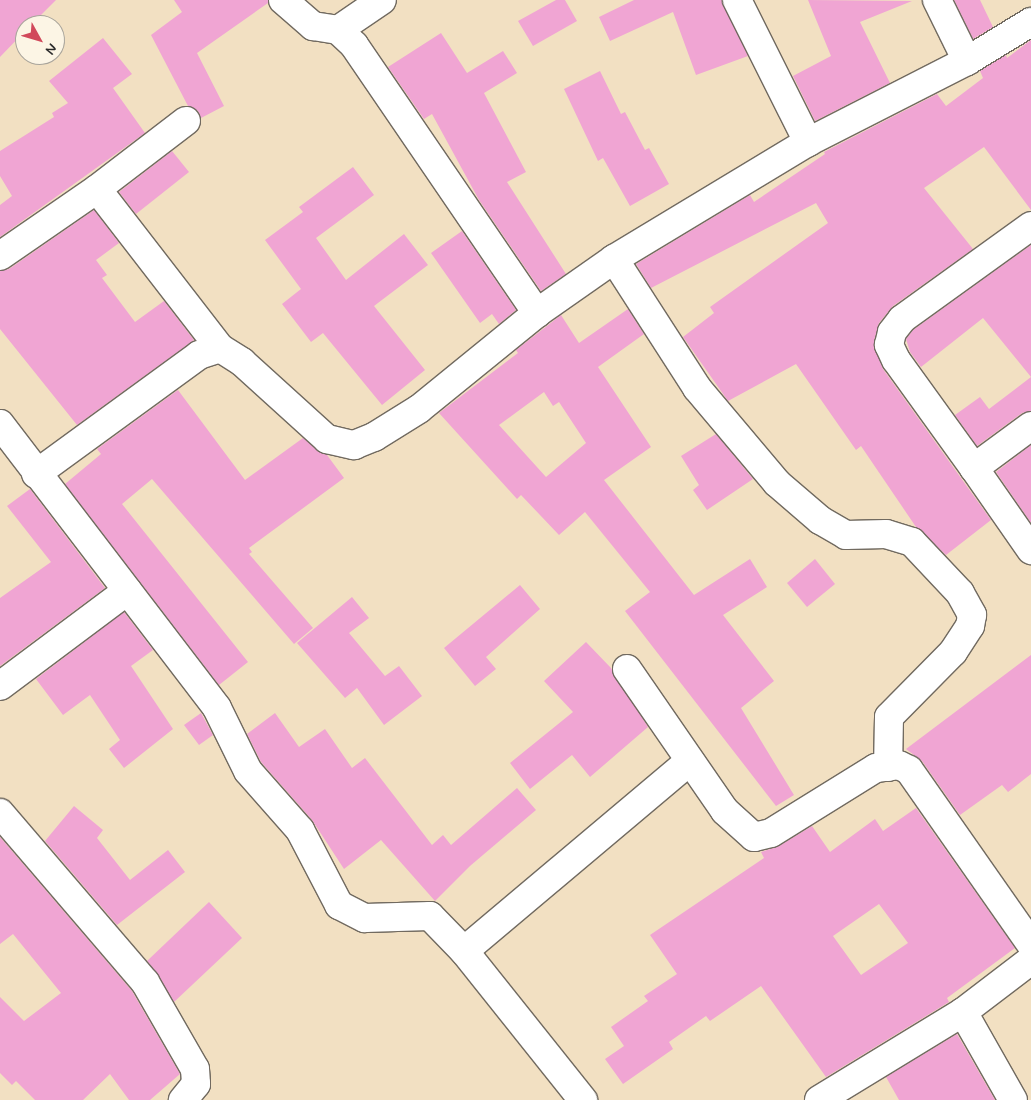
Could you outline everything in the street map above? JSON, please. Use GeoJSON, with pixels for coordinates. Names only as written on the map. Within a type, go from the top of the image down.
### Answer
{"type":"FeatureCollection","features":[{"type":"Feature","properties":{"kind":"street"},"geometry":{"type":"LineString","coordinates":[[283,0],[313,26],[338,30],[354,45],[537,314]]}},
{"type":"Feature","properties":{"kind":"street"},"geometry":{"type":"LineString","coordinates":[[338,30],[382,0]]}},
{"type":"Feature","properties":{"kind":"street"},"geometry":{"type":"LineString","coordinates":[[736,0],[808,142]]}},
{"type":"Feature","properties":{"kind":"street"},"geometry":{"type":"LineString","coordinates":[[937,0],[967,61]]}},
{"type":"Feature","properties":{"kind":"street"},"geometry":{"type":"LineString","coordinates":[[97,188],[220,348],[242,362],[327,439],[354,445],[419,410],[537,314],[614,259],[808,142],[967,61],[1031,22]]}},
{"type":"Feature","properties":{"kind":"street"},"geometry":{"type":"LineString","coordinates":[[0,256],[97,188],[186,121]]}},
{"type":"Feature","properties":{"kind":"street"},"geometry":{"type":"LineString","coordinates":[[1031,226],[902,319],[892,332],[889,345],[896,360],[1031,550]]}},
{"type":"Feature","properties":{"kind":"street"},"geometry":{"type":"LineString","coordinates":[[614,259],[697,388],[777,484],[820,520],[846,535],[886,534],[912,542],[960,593],[972,615],[970,626],[953,652],[889,717],[888,767]]}},
{"type":"Feature","properties":{"kind":"street"},"geometry":{"type":"LineString","coordinates":[[36,474],[198,355],[220,348]]}},
{"type":"Feature","properties":{"kind":"street"},"geometry":{"type":"LineString","coordinates":[[974,468],[1031,426]]}},
{"type":"Feature","properties":{"kind":"street"},"geometry":{"type":"LineString","coordinates":[[1,427],[216,708],[248,771],[300,830],[339,905],[365,918],[430,916],[464,951],[583,1100]]}},
{"type":"Feature","properties":{"kind":"street"},"geometry":{"type":"LineString","coordinates":[[0,686],[128,591]]}},
{"type":"Feature","properties":{"kind":"street"},"geometry":{"type":"LineString","coordinates":[[627,669],[725,811],[754,837],[771,833],[876,768],[899,765],[909,770],[921,782],[1031,944]]}},
{"type":"Feature","properties":{"kind":"street"},"geometry":{"type":"LineString","coordinates":[[464,951],[690,761]]}},
{"type":"Feature","properties":{"kind":"street"},"geometry":{"type":"LineString","coordinates":[[0,813],[145,982],[195,1069],[196,1084],[183,1100]]}},
{"type":"Feature","properties":{"kind":"street"},"geometry":{"type":"LineString","coordinates":[[819,1100],[963,1012],[1031,960]]}},
{"type":"Feature","properties":{"kind":"street"},"geometry":{"type":"LineString","coordinates":[[963,1012],[1013,1100]]}},
{"type":"Feature","properties":{"kind":"building"},"geometry":{"type":"Polygon","coordinates":[[[0,0],[56,0],[41,15],[15,15],[15,41],[0,57],[0,0]]]}},
{"type":"Feature","properties":{"kind":"building"},"geometry":{"type":"Polygon","coordinates":[[[174,0],[268,0],[268,3],[197,53],[224,106],[201,118],[198,111],[188,106],[151,35],[182,12],[174,0]]]}},
{"type":"Feature","properties":{"kind":"building"},"geometry":{"type":"Polygon","coordinates":[[[556,0],[565,0],[577,21],[533,46],[518,21],[556,0]]]}},
{"type":"Feature","properties":{"kind":"building"},"geometry":{"type":"Polygon","coordinates":[[[634,0],[722,0],[748,56],[696,75],[673,12],[610,41],[599,17],[634,0]]]}},
{"type":"Feature","properties":{"kind":"building"},"geometry":{"type":"Polygon","coordinates":[[[808,0],[912,1],[860,22],[890,83],[815,121],[793,76],[831,56],[808,0]]]}},
{"type":"Feature","properties":{"kind":"building"},"geometry":{"type":"Polygon","coordinates":[[[954,0],[980,0],[993,27],[973,39],[954,0]]]}},
{"type":"Feature","properties":{"kind":"building"},"geometry":{"type":"Polygon","coordinates":[[[441,33],[467,73],[503,51],[517,73],[484,93],[526,172],[507,182],[566,274],[541,291],[479,200],[432,114],[424,119],[388,67],[441,33]]]}},
{"type":"Feature","properties":{"kind":"building"},"geometry":{"type":"Polygon","coordinates":[[[103,38],[132,74],[113,88],[145,133],[0,237],[0,205],[12,196],[0,176],[0,151],[54,117],[52,113],[68,103],[49,81],[103,38]]]}},
{"type":"Feature","properties":{"kind":"building"},"geometry":{"type":"Polygon","coordinates":[[[1031,40],[1031,210],[984,147],[924,188],[973,249],[893,306],[879,323],[874,341],[883,369],[991,520],[946,555],[916,527],[861,446],[856,450],[796,364],[728,401],[683,337],[714,313],[710,307],[828,223],[816,203],[651,288],[636,264],[750,195],[754,202],[825,154],[824,152],[937,94],[946,106],[983,78],[980,71],[1006,55],[1007,58],[1031,40]]]}},
{"type":"Feature","properties":{"kind":"building"},"geometry":{"type":"Polygon","coordinates":[[[600,71],[621,114],[625,112],[645,150],[649,148],[669,184],[630,206],[603,158],[598,161],[564,89],[600,71]]]}},
{"type":"Feature","properties":{"kind":"building"},"geometry":{"type":"Polygon","coordinates":[[[172,151],[189,172],[136,214],[119,192],[172,151]]]}},
{"type":"Feature","properties":{"kind":"building"},"geometry":{"type":"Polygon","coordinates":[[[353,167],[374,195],[316,238],[346,280],[404,234],[428,265],[374,306],[425,370],[382,405],[323,333],[311,342],[282,304],[301,289],[265,240],[303,212],[299,207],[353,167]]]}},
{"type":"Feature","properties":{"kind":"building"},"geometry":{"type":"Polygon","coordinates":[[[94,210],[119,243],[96,260],[107,275],[102,278],[135,322],[164,301],[194,340],[77,425],[0,329],[0,271],[9,269],[94,210]]]}},
{"type":"Feature","properties":{"kind":"building"},"geometry":{"type":"Polygon","coordinates":[[[462,231],[516,310],[499,324],[492,314],[480,323],[431,253],[462,231]]]}},
{"type":"Feature","properties":{"kind":"building"},"geometry":{"type":"Polygon","coordinates":[[[1031,245],[1031,377],[983,318],[921,367],[910,352],[906,339],[913,330],[1031,245]]]}},
{"type":"Feature","properties":{"kind":"building"},"geometry":{"type":"Polygon","coordinates":[[[628,309],[644,334],[598,367],[651,447],[604,480],[694,595],[750,559],[767,587],[723,615],[774,681],[741,708],[794,795],[776,806],[625,611],[650,592],[585,512],[559,535],[521,495],[517,499],[439,413],[518,353],[516,350],[561,315],[579,343],[628,309]],[[544,392],[499,425],[546,477],[586,443],[559,402],[553,406],[544,392]]]}},
{"type":"Feature","properties":{"kind":"building"},"geometry":{"type":"Polygon","coordinates":[[[1031,377],[1031,411],[1022,413],[977,446],[955,415],[980,397],[989,409],[1031,377]]]}},
{"type":"Feature","properties":{"kind":"building"},"geometry":{"type":"Polygon","coordinates":[[[178,390],[245,480],[303,438],[327,455],[344,478],[249,548],[252,552],[249,554],[313,628],[294,644],[152,479],[122,504],[248,662],[219,685],[65,484],[101,454],[97,449],[178,390]]]}},
{"type":"Feature","properties":{"kind":"building"},"geometry":{"type":"Polygon","coordinates":[[[716,434],[753,479],[707,510],[693,490],[699,485],[681,456],[716,434]]]}},
{"type":"Feature","properties":{"kind":"building"},"geometry":{"type":"Polygon","coordinates":[[[1031,445],[1031,523],[996,472],[1031,445]]]}},
{"type":"Feature","properties":{"kind":"building"},"geometry":{"type":"Polygon","coordinates":[[[30,489],[105,588],[0,666],[0,598],[51,562],[7,506],[30,489]]]}},
{"type":"Feature","properties":{"kind":"building"},"geometry":{"type":"Polygon","coordinates":[[[815,559],[835,584],[807,607],[787,583],[815,559]]]}},
{"type":"Feature","properties":{"kind":"building"},"geometry":{"type":"Polygon","coordinates":[[[520,585],[540,609],[486,657],[496,669],[475,686],[444,648],[520,585]]]}},
{"type":"Feature","properties":{"kind":"building"},"geometry":{"type":"Polygon","coordinates":[[[352,597],[369,618],[349,633],[385,676],[399,666],[422,696],[384,725],[357,688],[345,698],[297,643],[352,597]]]}},
{"type":"Feature","properties":{"kind":"building"},"geometry":{"type":"Polygon","coordinates":[[[124,612],[153,650],[131,666],[173,729],[124,768],[109,749],[120,740],[90,695],[63,715],[36,679],[124,612]]]}},
{"type":"Feature","properties":{"kind":"building"},"geometry":{"type":"Polygon","coordinates":[[[586,642],[611,668],[648,727],[590,777],[572,755],[530,789],[510,763],[573,712],[544,681],[586,642]]]}},
{"type":"Feature","properties":{"kind":"building"},"geometry":{"type":"Polygon","coordinates":[[[1031,655],[1031,774],[1008,792],[1002,785],[960,815],[922,761],[906,749],[1031,655]]]}},
{"type":"Feature","properties":{"kind":"building"},"geometry":{"type":"Polygon","coordinates":[[[201,713],[213,735],[199,745],[184,725],[201,713]]]}},
{"type":"Feature","properties":{"kind":"building"},"geometry":{"type":"Polygon","coordinates":[[[275,713],[299,747],[325,729],[352,768],[365,758],[432,845],[443,835],[451,845],[517,788],[536,810],[470,866],[435,901],[381,840],[344,869],[312,820],[261,762],[247,734],[275,713]]]}},
{"type":"Feature","properties":{"kind":"building"},"geometry":{"type":"Polygon","coordinates":[[[74,806],[103,830],[97,838],[130,880],[168,850],[185,872],[117,925],[45,841],[74,806]]]}},
{"type":"Feature","properties":{"kind":"building"},"geometry":{"type":"Polygon","coordinates":[[[916,808],[1015,948],[947,998],[949,1002],[826,1077],[761,986],[710,1021],[706,1016],[669,1042],[673,1049],[623,1084],[605,1059],[624,1046],[611,1027],[648,1001],[644,996],[677,974],[650,935],[764,858],[761,852],[779,846],[812,826],[830,852],[875,819],[883,831],[916,808]],[[879,904],[833,936],[861,975],[908,943],[879,904]]]}},
{"type":"Feature","properties":{"kind":"building"},"geometry":{"type":"Polygon","coordinates":[[[0,837],[132,991],[180,1074],[150,1100],[129,1100],[110,1074],[83,1100],[35,1100],[16,1081],[12,1085],[0,1073],[0,997],[24,1021],[61,993],[13,934],[0,944],[0,837]]]}},
{"type":"Feature","properties":{"kind":"building"},"geometry":{"type":"Polygon","coordinates":[[[209,902],[242,938],[174,1002],[147,961],[209,902]]]}},
{"type":"Feature","properties":{"kind":"building"},"geometry":{"type":"Polygon","coordinates":[[[957,1034],[995,1100],[899,1100],[886,1077],[957,1034]]]}}]}
